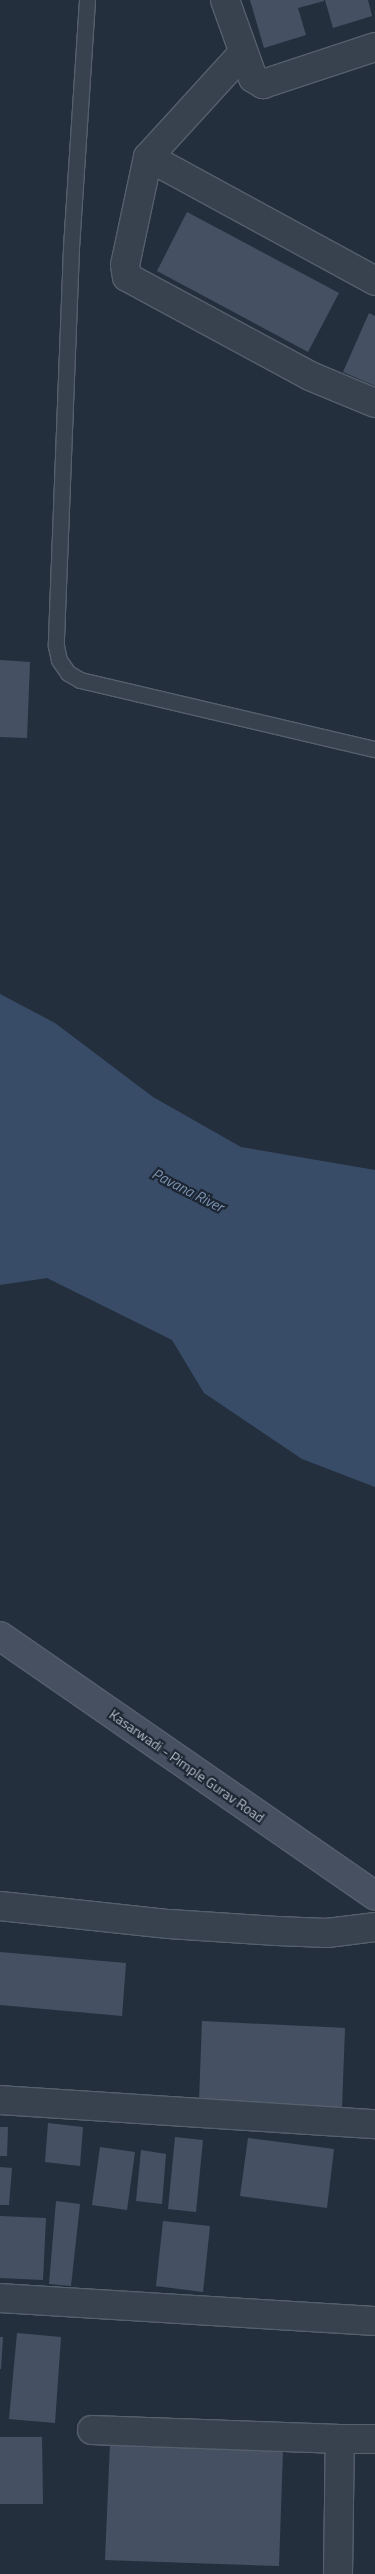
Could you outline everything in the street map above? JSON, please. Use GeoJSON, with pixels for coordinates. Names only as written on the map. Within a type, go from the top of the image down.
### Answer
{"type":"FeatureCollection","features":[{"type":"Feature","properties":{"kind":"street"},"geometry":{"type":"LineString","coordinates":[[225,0],[253,78],[263,84],[375,47]]}},
{"type":"Feature","properties":{"kind":"street"},"geometry":{"type":"LineString","coordinates":[[243,53],[148,157],[125,264],[127,277],[310,376],[375,403]]}},
{"type":"Feature","properties":{"kind":"street"},"geometry":{"type":"LineString","coordinates":[[148,157],[375,281]]}},
{"type":"Feature","properties":{"kind":"street","name":"Kasarwadi - Pimple Gurav Road"},"geometry":{"type":"LineString","coordinates":[[0,1636],[375,1896]]}},
{"type":"Feature","properties":{"kind":"street"},"geometry":{"type":"LineString","coordinates":[[0,1906],[169,1924],[277,1932],[327,1933],[375,1927]]}},
{"type":"Feature","properties":{"kind":"street"},"geometry":{"type":"LineString","coordinates":[[0,2100],[375,2124]]}},
{"type":"Feature","properties":{"kind":"street"},"geometry":{"type":"LineString","coordinates":[[0,2298],[375,2321],[375,2312]]}},
{"type":"Feature","properties":{"kind":"street"},"geometry":{"type":"LineString","coordinates":[[92,2430],[375,2439]]}},
{"type":"Feature","properties":{"kind":"street"},"geometry":{"type":"LineString","coordinates":[[338,2574],[340,2439]]}},
{"type":"Feature","properties":{"kind":"lane"},"geometry":{"type":"LineString","coordinates":[[86,0],[71,248],[56,646],[59,660],[68,673],[80,680],[375,749]]}},
{"type":"Feature","properties":{"kind":"water","name":"Pavana River"},"geometry":{"type":"Polygon","coordinates":[[[0,994],[55,1023],[153,1097],[241,1147],[375,1170],[375,1487],[302,1459],[204,1393],[172,1340],[47,1278],[0,1285],[0,994]]]}},
{"type":"Feature","properties":{"kind":"building"},"geometry":{"type":"Polygon","coordinates":[[[250,0],[324,1],[298,8],[306,35],[264,48],[250,0]]]}},
{"type":"Feature","properties":{"kind":"building"},"geometry":{"type":"Polygon","coordinates":[[[325,0],[368,0],[372,16],[333,28],[325,0]]]}},
{"type":"Feature","properties":{"kind":"building"},"geometry":{"type":"Polygon","coordinates":[[[187,212],[339,293],[308,352],[157,271],[187,212]]]}},
{"type":"Feature","properties":{"kind":"building"},"geometry":{"type":"Polygon","coordinates":[[[369,313],[375,316],[375,386],[343,372],[369,313]]]}},
{"type":"Feature","properties":{"kind":"building"},"geometry":{"type":"Polygon","coordinates":[[[0,660],[30,662],[27,738],[0,737],[0,660]]]}},
{"type":"Feature","properties":{"kind":"building"},"geometry":{"type":"Polygon","coordinates":[[[0,1952],[126,1963],[122,2016],[0,2005],[0,1952]]]}},
{"type":"Feature","properties":{"kind":"building"},"geometry":{"type":"Polygon","coordinates":[[[202,2021],[345,2028],[342,2108],[199,2101],[202,2021]]]}},
{"type":"Feature","properties":{"kind":"building"},"geometry":{"type":"Polygon","coordinates":[[[48,2123],[83,2127],[80,2166],[45,2162],[48,2123]]]}},
{"type":"Feature","properties":{"kind":"building"},"geometry":{"type":"Polygon","coordinates":[[[0,2127],[8,2127],[7,2156],[0,2156],[0,2127]]]}},
{"type":"Feature","properties":{"kind":"building"},"geometry":{"type":"Polygon","coordinates":[[[175,2137],[203,2140],[196,2212],[168,2209],[175,2137]]]}},
{"type":"Feature","properties":{"kind":"building"},"geometry":{"type":"Polygon","coordinates":[[[248,2138],[334,2149],[327,2208],[240,2196],[248,2138]]]}},
{"type":"Feature","properties":{"kind":"building"},"geometry":{"type":"Polygon","coordinates":[[[100,2147],[135,2152],[127,2210],[92,2205],[100,2147]]]}},
{"type":"Feature","properties":{"kind":"building"},"geometry":{"type":"Polygon","coordinates":[[[141,2150],[166,2154],[162,2204],[136,2201],[141,2150]]]}},
{"type":"Feature","properties":{"kind":"building"},"geometry":{"type":"Polygon","coordinates":[[[0,2167],[12,2168],[9,2205],[0,2205],[0,2167]]]}},
{"type":"Feature","properties":{"kind":"building"},"geometry":{"type":"Polygon","coordinates":[[[56,2201],[80,2204],[71,2286],[49,2284],[56,2201]]]}},
{"type":"Feature","properties":{"kind":"building"},"geometry":{"type":"Polygon","coordinates":[[[0,2216],[46,2218],[43,2280],[0,2278],[0,2216]]]}},
{"type":"Feature","properties":{"kind":"building"},"geometry":{"type":"Polygon","coordinates":[[[163,2221],[210,2226],[203,2292],[156,2286],[163,2221]]]}},
{"type":"Feature","properties":{"kind":"building"},"geometry":{"type":"Polygon","coordinates":[[[17,2333],[61,2337],[55,2423],[9,2419],[17,2333]]]}},
{"type":"Feature","properties":{"kind":"building"},"geometry":{"type":"Polygon","coordinates":[[[0,2337],[3,2337],[1,2369],[0,2369],[0,2337]]]}},
{"type":"Feature","properties":{"kind":"building"},"geometry":{"type":"Polygon","coordinates":[[[0,2437],[42,2437],[43,2504],[0,2504],[0,2437]]]}},
{"type":"Feature","properties":{"kind":"building"},"geometry":{"type":"Polygon","coordinates":[[[110,2443],[283,2451],[279,2566],[105,2560],[110,2443]]]}}]}
